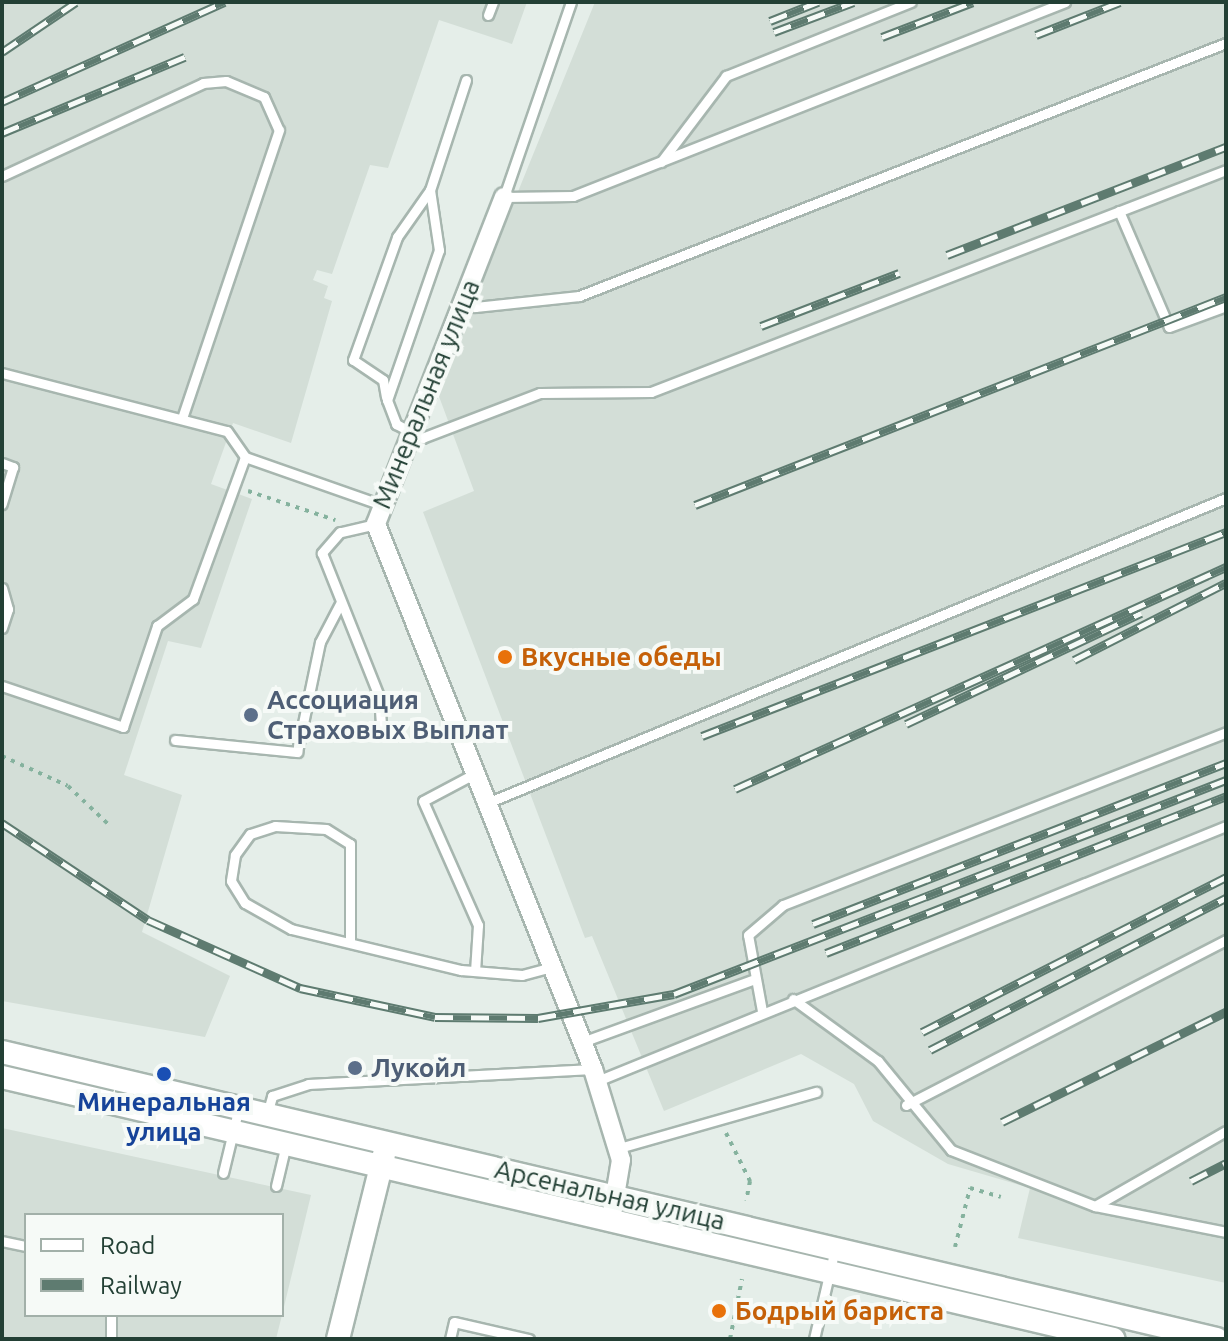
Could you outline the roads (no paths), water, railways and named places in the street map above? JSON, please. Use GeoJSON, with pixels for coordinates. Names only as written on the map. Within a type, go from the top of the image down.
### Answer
{"type":"FeatureCollection","features":[{"type":"Feature","properties":{"kind":"street","name":"Минеральная улица"},"geometry":{"type":"LineString","coordinates":[[504,197],[379,504],[376,524],[472,775],[595,1075],[619,1148],[616,1197],[611,1220]]}},
{"type":"Feature","properties":{"kind":"street","name":"Арсенальная улица"},"geometry":{"type":"LineString","coordinates":[[2,1052],[1098,1311],[1162,1333],[1217,1339]]}},
{"type":"Feature","properties":{"kind":"street","name":"Арсенальная улица"},"geometry":{"type":"LineString","coordinates":[[2,1077],[1099,1337]]}},
{"type":"Feature","properties":{"kind":"street"},"geometry":{"type":"LineString","coordinates":[[338,1339],[387,1142]]}},
{"type":"Feature","properties":{"kind":"lane"},"geometry":{"type":"LineString","coordinates":[[488,15],[493,2]]}},
{"type":"Feature","properties":{"kind":"lane"},"geometry":{"type":"LineString","coordinates":[[571,2],[504,197],[555,200],[658,165],[1065,2]]}},
{"type":"Feature","properties":{"kind":"lane"},"geometry":{"type":"LineString","coordinates":[[658,165],[726,76],[911,2]]}},
{"type":"Feature","properties":{"kind":"lane"},"geometry":{"type":"LineString","coordinates":[[462,302],[475,307],[579,296],[1226,43]]}},
{"type":"Feature","properties":{"kind":"lane"},"geometry":{"type":"LineString","coordinates":[[466,80],[430,190],[397,237],[353,360],[383,380],[387,400],[408,432],[435,438],[540,393],[651,392],[1226,170]]}},
{"type":"Feature","properties":{"kind":"lane"},"geometry":{"type":"LineString","coordinates":[[2,176],[203,83],[226,81],[264,97],[279,130],[182,418]]}},
{"type":"Feature","properties":{"kind":"lane"},"geometry":{"type":"LineString","coordinates":[[387,400],[439,250],[430,190]]}},
{"type":"Feature","properties":{"kind":"lane"},"geometry":{"type":"LineString","coordinates":[[1119,211],[1169,327],[1226,306]]}},
{"type":"Feature","properties":{"kind":"lane"},"geometry":{"type":"LineString","coordinates":[[2,373],[227,431],[245,457],[379,504]]}},
{"type":"Feature","properties":{"kind":"lane"},"geometry":{"type":"LineString","coordinates":[[2,686],[123,727],[157,626],[193,599],[245,457]]}},
{"type":"Feature","properties":{"kind":"lane"},"geometry":{"type":"LineString","coordinates":[[2,463],[13,467],[2,504]]}},
{"type":"Feature","properties":{"kind":"lane"},"geometry":{"type":"LineString","coordinates":[[484,805],[1226,498]]}},
{"type":"Feature","properties":{"kind":"lane"},"geometry":{"type":"LineString","coordinates":[[376,524],[352,526],[322,553],[379,696],[381,728]]}},
{"type":"Feature","properties":{"kind":"lane"},"geometry":{"type":"LineString","coordinates":[[2,588],[8,609],[2,628]]}},
{"type":"Feature","properties":{"kind":"lane"},"geometry":{"type":"LineString","coordinates":[[175,740],[297,752],[320,642],[341,602]]}},
{"type":"Feature","properties":{"kind":"lane"},"geometry":{"type":"LineString","coordinates":[[762,1011],[752,980],[748,935],[783,905],[1226,732]]}},
{"type":"Feature","properties":{"kind":"lane"},"geometry":{"type":"LineString","coordinates":[[472,775],[423,801],[478,925],[475,971]]}},
{"type":"Feature","properties":{"kind":"lane"},"geometry":{"type":"LineString","coordinates":[[350,942],[350,844],[326,829],[275,826],[250,834],[235,855],[231,881],[245,903],[291,929],[475,971],[549,968]]}},
{"type":"Feature","properties":{"kind":"lane"},"geometry":{"type":"LineString","coordinates":[[267,1114],[272,1096],[308,1084],[595,1075],[1226,826]]}},
{"type":"Feature","properties":{"kind":"lane"},"geometry":{"type":"LineString","coordinates":[[906,1105],[1226,940]]}},
{"type":"Feature","properties":{"kind":"lane"},"geometry":{"type":"LineString","coordinates":[[582,1042],[752,980]]}},
{"type":"Feature","properties":{"kind":"lane"},"geometry":{"type":"LineString","coordinates":[[793,999],[878,1061],[906,1105],[951,1150],[1095,1206],[1226,1232]]}},
{"type":"Feature","properties":{"kind":"lane"},"geometry":{"type":"LineString","coordinates":[[619,1148],[816,1092]]}},
{"type":"Feature","properties":{"kind":"lane"},"geometry":{"type":"LineString","coordinates":[[223,1173],[239,1107]]}},
{"type":"Feature","properties":{"kind":"lane"},"geometry":{"type":"LineString","coordinates":[[1095,1206],[1226,1131]]}},
{"type":"Feature","properties":{"kind":"lane"},"geometry":{"type":"LineString","coordinates":[[276,1186],[286,1144]]}},
{"type":"Feature","properties":{"kind":"lane"},"geometry":{"type":"LineString","coordinates":[[2,1241],[24,1246]]}},
{"type":"Feature","properties":{"kind":"lane"},"geometry":{"type":"LineString","coordinates":[[814,1339],[835,1249]]}},
{"type":"Feature","properties":{"kind":"lane"},"geometry":{"type":"LineString","coordinates":[[1098,1311],[1099,1337]]}},
{"type":"Feature","properties":{"kind":"lane"},"geometry":{"type":"LineString","coordinates":[[111,1317],[111,1339]]}},
{"type":"Feature","properties":{"kind":"lane"},"geometry":{"type":"LineString","coordinates":[[450,1339],[454,1322],[529,1339]]}},
{"type":"Feature","properties":{"kind":"railway"},"geometry":{"type":"LineString","coordinates":[[2,52],[76,2]]}},
{"type":"Feature","properties":{"kind":"railway"},"geometry":{"type":"LineString","coordinates":[[2,102],[225,2]]}},
{"type":"Feature","properties":{"kind":"railway"},"geometry":{"type":"LineString","coordinates":[[770,21],[818,2]]}},
{"type":"Feature","properties":{"kind":"railway"},"geometry":{"type":"LineString","coordinates":[[774,32],[854,2]]}},
{"type":"Feature","properties":{"kind":"railway"},"geometry":{"type":"LineString","coordinates":[[882,37],[973,2]]}},
{"type":"Feature","properties":{"kind":"railway"},"geometry":{"type":"LineString","coordinates":[[1036,35],[1120,2]]}},
{"type":"Feature","properties":{"kind":"railway"},"geometry":{"type":"LineString","coordinates":[[2,133],[185,57]]}},
{"type":"Feature","properties":{"kind":"railway"},"geometry":{"type":"LineString","coordinates":[[947,255],[1226,147]]}},
{"type":"Feature","properties":{"kind":"railway"},"geometry":{"type":"LineString","coordinates":[[761,326],[899,273]]}},
{"type":"Feature","properties":{"kind":"railway"},"geometry":{"type":"LineString","coordinates":[[695,505],[1226,297]]}},
{"type":"Feature","properties":{"kind":"railway"},"geometry":{"type":"LineString","coordinates":[[702,736],[1226,532]]}},
{"type":"Feature","properties":{"kind":"railway"},"geometry":{"type":"LineString","coordinates":[[735,789],[1226,567]]}},
{"type":"Feature","properties":{"kind":"railway"},"geometry":{"type":"LineString","coordinates":[[1074,660],[1226,583]]}},
{"type":"Feature","properties":{"kind":"railway"},"geometry":{"type":"LineString","coordinates":[[906,724],[1141,613]]}},
{"type":"Feature","properties":{"kind":"railway"},"geometry":{"type":"LineString","coordinates":[[813,924],[1226,763]]}},
{"type":"Feature","properties":{"kind":"railway"},"geometry":{"type":"LineString","coordinates":[[2,823],[148,920],[300,988],[435,1017],[538,1018],[674,994],[1226,780]]}},
{"type":"Feature","properties":{"kind":"railway"},"geometry":{"type":"LineString","coordinates":[[826,953],[1226,796]]}},
{"type":"Feature","properties":{"kind":"railway"},"geometry":{"type":"LineString","coordinates":[[922,1032],[1226,877]]}},
{"type":"Feature","properties":{"kind":"railway"},"geometry":{"type":"LineString","coordinates":[[930,1050],[1226,898]]}},
{"type":"Feature","properties":{"kind":"railway"},"geometry":{"type":"LineString","coordinates":[[1002,1122],[1226,1012]]}},
{"type":"Feature","properties":{"kind":"railway"},"geometry":{"type":"LineString","coordinates":[[1191,1181],[1226,1163]]}},
{"type":"Feature","properties":{"kind":"place","name":"Вкусные обеды"},"geometry":{"type":"Point","coordinates":[505,657]}},
{"type":"Feature","properties":{"kind":"place","name":"Ассоциация Страховых Выплат"},"geometry":{"type":"Point","coordinates":[251,715]}},
{"type":"Feature","properties":{"kind":"place","name":"Лукойл"},"geometry":{"type":"Point","coordinates":[355,1068]}},
{"type":"Feature","properties":{"kind":"place","name":"Минеральная улица"},"geometry":{"type":"Point","coordinates":[164,1074]}},
{"type":"Feature","properties":{"kind":"place","name":"Бодрый бариста"},"geometry":{"type":"Point","coordinates":[719,1311]}}]}
